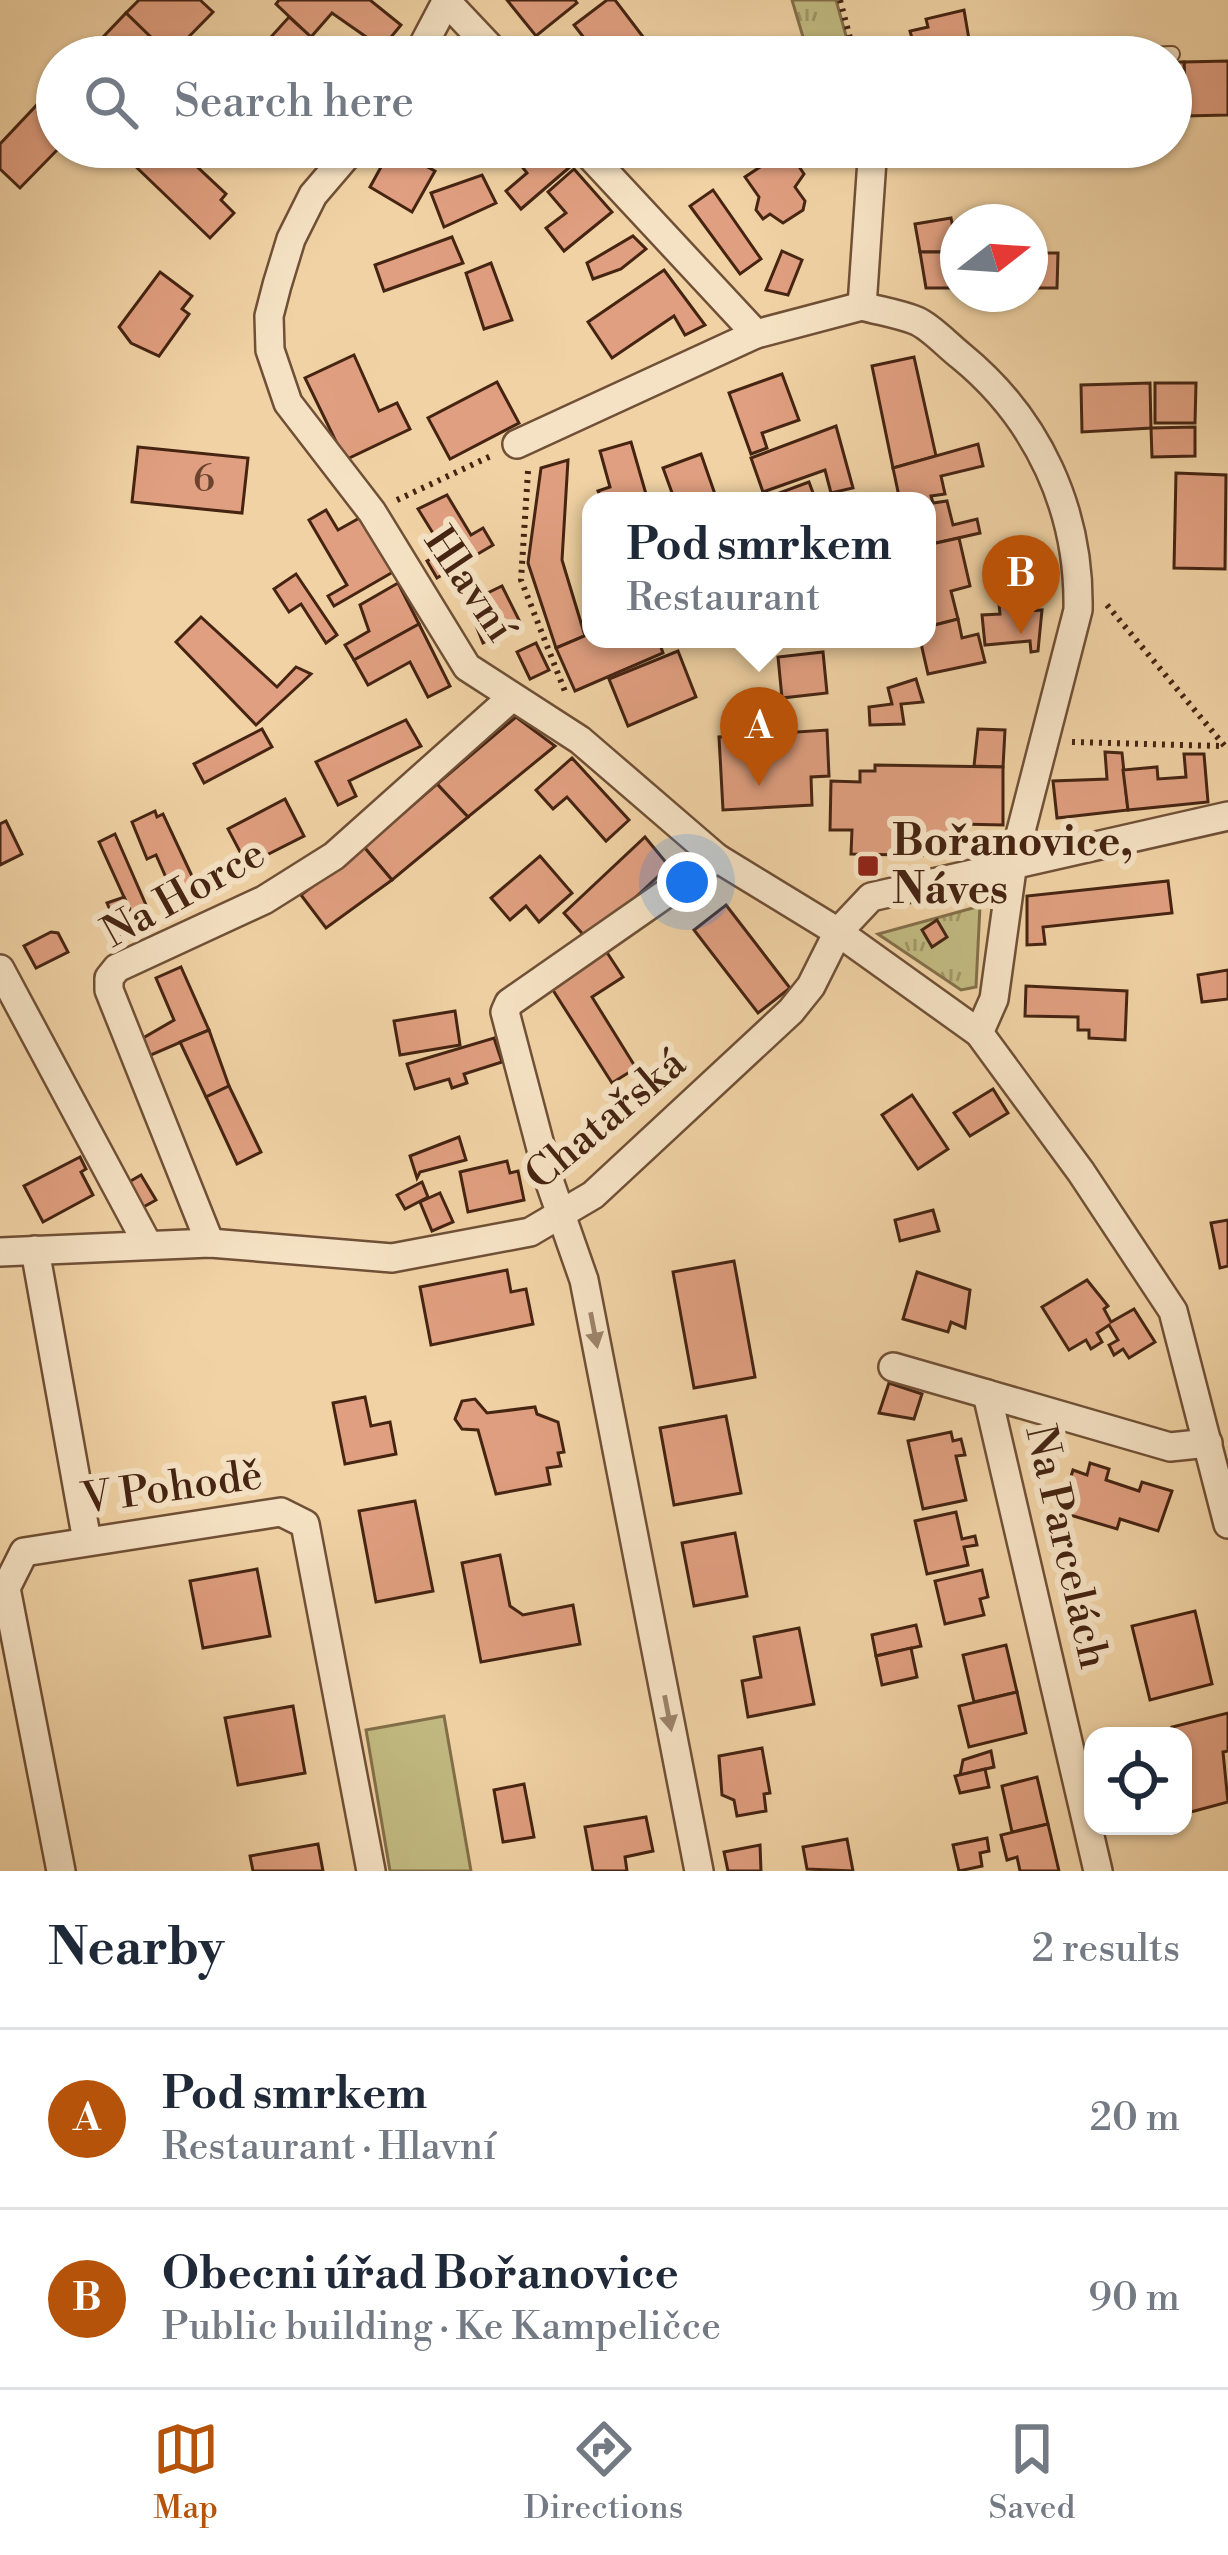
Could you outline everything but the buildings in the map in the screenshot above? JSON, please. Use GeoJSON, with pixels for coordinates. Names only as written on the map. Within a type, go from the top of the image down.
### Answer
{"type":"FeatureCollection","features":[{"type":"Feature","properties":{"kind":"street"},"geometry":{"type":"LineString","coordinates":[[429,36],[448,1],[480,36]]}},
{"type":"Feature","properties":{"kind":"street","name":"Hlavní"},"geometry":{"type":"LineString","coordinates":[[336,168],[314,195],[290,239],[269,316],[270,350],[288,403],[371,512],[467,668],[580,740],[717,858],[838,932],[979,1034],[1081,1172],[1173,1312],[1228,1524]]}},
{"type":"Feature","properties":{"kind":"street"},"geometry":{"type":"LineString","coordinates":[[602,168],[756,334]]}},
{"type":"Feature","properties":{"kind":"street"},"geometry":{"type":"LineString","coordinates":[[862,306],[880,168]]}},
{"type":"Feature","properties":{"kind":"street"},"geometry":{"type":"LineString","coordinates":[[517,444],[756,334],[862,306],[919,322],[991,381],[1034,434],[1066,512],[1079,569],[1078,610],[1013,862],[994,999],[979,1034]]}},
{"type":"Feature","properties":{"kind":"street","name":"Na Horce"},"geometry":{"type":"LineString","coordinates":[[210,1243],[109,990],[109,978],[118,968],[264,900],[334,856],[511,698]]}},
{"type":"Feature","properties":{"kind":"street"},"geometry":{"type":"LineString","coordinates":[[838,932],[871,897],[1228,816]]}},
{"type":"Feature","properties":{"kind":"street"},"geometry":{"type":"LineString","coordinates":[[699,1871],[584,1280],[505,1012],[509,1003],[717,858]]}},
{"type":"Feature","properties":{"kind":"street","name":"Chatařská"},"geometry":{"type":"LineString","coordinates":[[0,1252],[210,1243],[392,1258],[509,1240],[564,1217],[791,1011],[811,986],[838,932]]}},
{"type":"Feature","properties":{"kind":"street"},"geometry":{"type":"LineString","coordinates":[[0,969],[148,1245]]}},
{"type":"Feature","properties":{"kind":"street"},"geometry":{"type":"LineString","coordinates":[[35,1250],[87,1541]]}},
{"type":"Feature","properties":{"kind":"street"},"geometry":{"type":"LineString","coordinates":[[893,1367],[987,1394]]}},
{"type":"Feature","properties":{"kind":"street","name":"Na Parcelách"},"geometry":{"type":"LineString","coordinates":[[1098,1871],[987,1394],[1170,1447],[1208,1443]]}},
{"type":"Feature","properties":{"kind":"street","name":"V Pohodě"},"geometry":{"type":"LineString","coordinates":[[61,1871],[6,1588],[24,1552],[281,1512],[305,1524],[371,1871]]}},
{"type":"Feature","properties":{"kind":"path"},"geometry":{"type":"LineString","coordinates":[[840,0],[849,36]]}},
{"type":"Feature","properties":{"kind":"path"},"geometry":{"type":"LineString","coordinates":[[371,512],[517,444],[531,476],[521,580],[580,740]]}},
{"type":"Feature","properties":{"kind":"path"},"geometry":{"type":"LineString","coordinates":[[1079,569],[1225,748]]}},
{"type":"Feature","properties":{"kind":"path"},"geometry":{"type":"LineString","coordinates":[[1044,741],[1225,748]]}},
{"type":"Feature","properties":{"kind":"green space"},"geometry":{"type":"Polygon","coordinates":[[[792,0],[836,0],[846,36],[803,36],[792,0]]]}},
{"type":"Feature","properties":{"kind":"green space"},"geometry":{"type":"Polygon","coordinates":[[[980,906],[976,987],[961,990],[878,934],[980,906]]]}},
{"type":"Feature","properties":{"kind":"green space"},"geometry":{"type":"Polygon","coordinates":[[[444,1716],[471,1871],[390,1871],[366,1730],[444,1716]]]}},
{"type":"Feature","properties":{"kind":"place","name":"Obecni úřad Bořanovice"},"geometry":{"type":"Point","coordinates":[1021,634]}},
{"type":"Feature","properties":{"kind":"place","name":"Pod smrkem"},"geometry":{"type":"Point","coordinates":[759,786]}},
{"type":"Feature","properties":{"kind":"place","name":"Bořanovice, Náves"},"geometry":{"type":"Point","coordinates":[868,866]}}]}
